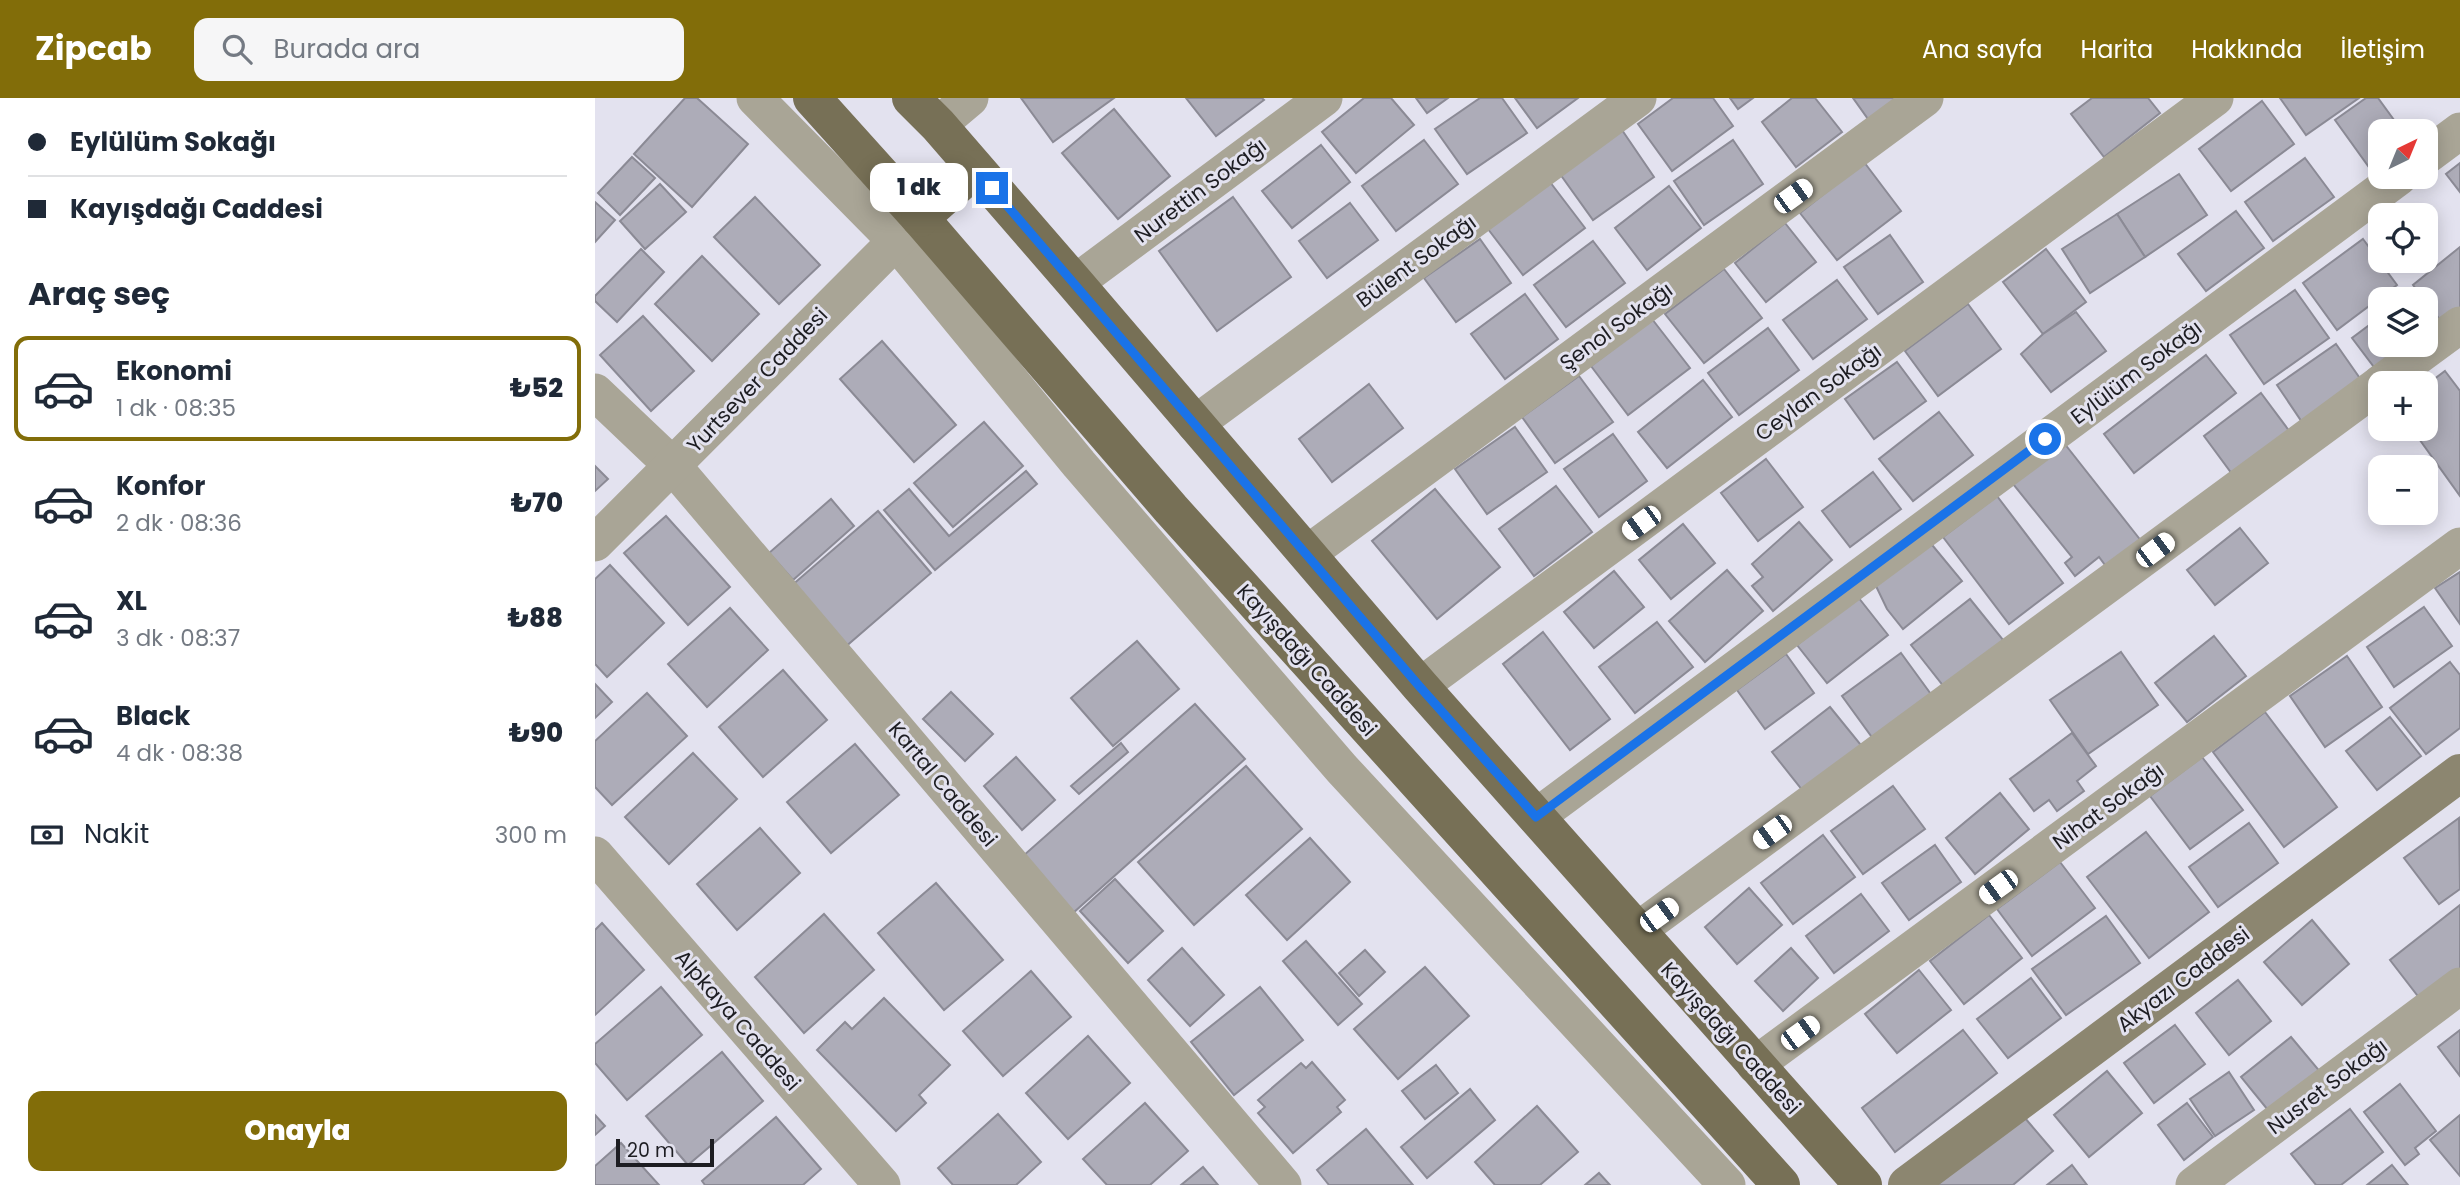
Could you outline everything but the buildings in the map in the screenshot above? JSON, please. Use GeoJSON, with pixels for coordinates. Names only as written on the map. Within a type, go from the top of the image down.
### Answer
{"type":"FeatureCollection","features":[{"type":"Feature","properties":{"kind":"main road","name":"Kayışdağı Caddesi"},"geometry":{"type":"LineString","coordinates":[[812,98],[907,229],[1171,509],[1781,1185]]}},
{"type":"Feature","properties":{"kind":"main road","name":"Kayışdağı Caddesi"},"geometry":{"type":"LineString","coordinates":[[911,98],[938,125],[1075,283],[1420,687],[1863,1185]]}},
{"type":"Feature","properties":{"kind":"main road"},"geometry":{"type":"LineString","coordinates":[[907,229],[975,170]]}},
{"type":"Feature","properties":{"kind":"street"},"geometry":{"type":"LineString","coordinates":[[755,98],[907,229],[1079,464],[1342,769],[1727,1185]]}},
{"type":"Feature","properties":{"kind":"street"},"geometry":{"type":"LineString","coordinates":[[938,125],[970,98]]}},
{"type":"Feature","properties":{"kind":"street","name":"Nurettin Sokağı"},"geometry":{"type":"LineString","coordinates":[[1075,283],[1324,98]]}},
{"type":"Feature","properties":{"kind":"street","name":"Bülent Sokağı"},"geometry":{"type":"LineString","coordinates":[[1195,424],[1638,98]]}},
{"type":"Feature","properties":{"kind":"street","name":"Şenol Sokağı"},"geometry":{"type":"LineString","coordinates":[[1307,554],[1925,98]]}},
{"type":"Feature","properties":{"kind":"street","name":"Ceylan Sokağı"},"geometry":{"type":"LineString","coordinates":[[1420,687],[2215,98]]}},
{"type":"Feature","properties":{"kind":"street"},"geometry":{"type":"LineString","coordinates":[[2438,147],[2460,131]]}},
{"type":"Feature","properties":{"kind":"street","name":"Eylülüm Sokağı"},"geometry":{"type":"LineString","coordinates":[[1536,817],[2383,189]]}},
{"type":"Feature","properties":{"kind":"street","name":"Yurtsever Caddesi"},"geometry":{"type":"LineString","coordinates":[[595,543],[907,229]]}},
{"type":"Feature","properties":{"kind":"street"},"geometry":{"type":"LineString","coordinates":[[2398,371],[2460,325]]}},
{"type":"Feature","properties":{"kind":"street","name":"Kartal Caddesi"},"geometry":{"type":"LineString","coordinates":[[595,392],[673,466],[1283,1185]]}},
{"type":"Feature","properties":{"kind":"street"},"geometry":{"type":"LineString","coordinates":[[1636,931],[2368,394]]}},
{"type":"Feature","properties":{"kind":"street","name":"Kayışdağı Caddesi"},"geometry":{"type":"LineString","coordinates":[[1171,509],[1237,648]]}},
{"type":"Feature","properties":{"kind":"street","name":"Nihat Sokağı"},"geometry":{"type":"LineString","coordinates":[[1755,1065],[2460,546]]}},
{"type":"Feature","properties":{"kind":"street","name":"Akyazı Caddesi"},"geometry":{"type":"LineString","coordinates":[[1907,1185],[2460,773]]}},
{"type":"Feature","properties":{"kind":"street","name":"Alpkaya Caddesi"},"geometry":{"type":"LineString","coordinates":[[595,855],[882,1185]]}},
{"type":"Feature","properties":{"kind":"street","name":"Nusret Sokağı"},"geometry":{"type":"LineString","coordinates":[[2194,1185],[2460,986]]}},
{"type":"Feature","properties":{"kind":"route"},"geometry":{"type":"LineString","coordinates":[[992,188],[1420,687],[1536,817],[2045,439]]}}]}
